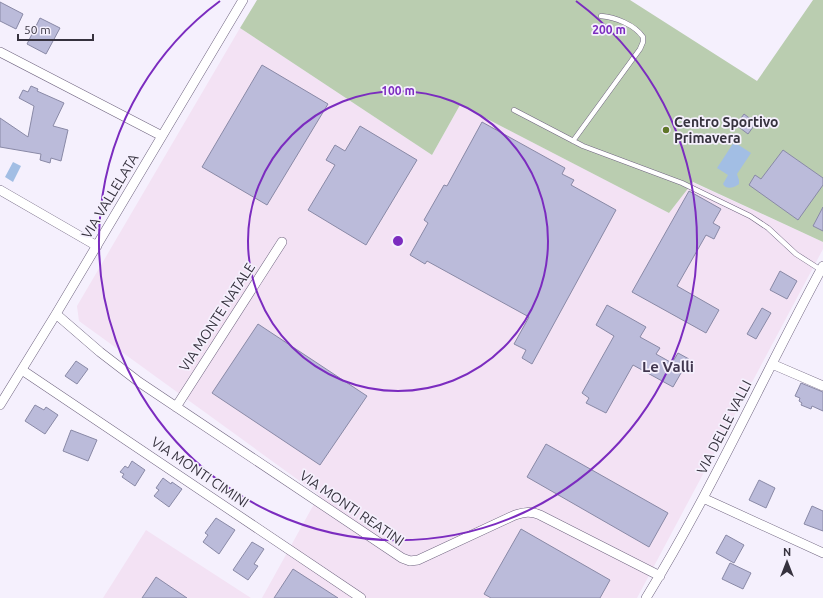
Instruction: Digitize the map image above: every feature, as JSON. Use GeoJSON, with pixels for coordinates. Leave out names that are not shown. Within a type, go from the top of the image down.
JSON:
{"type":"FeatureCollection","features":[{"type":"Feature","properties":{"kind":"street","name":"VIA VALLELATA"},"geometry":{"type":"LineString","coordinates":[[0,405],[97,246],[243,0]]}},
{"type":"Feature","properties":{"kind":"street"},"geometry":{"type":"LineString","coordinates":[[0,52],[162,136]]}},
{"type":"Feature","properties":{"kind":"street"},"geometry":{"type":"LineString","coordinates":[[0,190],[97,246]]}},
{"type":"Feature","properties":{"kind":"street","name":"VIA MONTE NATALE"},"geometry":{"type":"LineString","coordinates":[[176,407],[282,242]]}},
{"type":"Feature","properties":{"kind":"street","name":"VIA DELLE VALLI"},"geometry":{"type":"LineString","coordinates":[[646,598],[660,576],[703,498],[804,300],[822,268]]}},
{"type":"Feature","properties":{"kind":"street","name":"VIA MONTI REATINI"},"geometry":{"type":"LineString","coordinates":[[56,314],[125,372],[396,555],[406,560],[418,560],[515,515],[532,512],[660,576]]}},
{"type":"Feature","properties":{"kind":"street"},"geometry":{"type":"LineString","coordinates":[[772,364],[823,386]]}},
{"type":"Feature","properties":{"kind":"street","name":"VIA MONTI CIMINI"},"geometry":{"type":"LineString","coordinates":[[22,370],[361,598]]}},
{"type":"Feature","properties":{"kind":"street"},"geometry":{"type":"LineString","coordinates":[[703,498],[823,554]]}},
{"type":"Feature","properties":{"kind":"lane"},"geometry":{"type":"LineString","coordinates":[[573,142],[640,49],[643,42],[643,37],[638,32],[617,19],[601,16]]}},
{"type":"Feature","properties":{"kind":"lane"},"geometry":{"type":"LineString","coordinates":[[514,110],[573,142],[682,183],[750,216],[768,228],[796,254],[822,268]]}},
{"type":"Feature","properties":{"kind":"shaded area"},"geometry":{"type":"Polygon","coordinates":[[[240,28],[432,155],[460,105],[669,213],[692,182],[823,242],[823,249],[637,598],[262,598],[319,495],[79,321],[77,306],[240,28]]]}},
{"type":"Feature","properties":{"kind":"shaded area"},"geometry":{"type":"Polygon","coordinates":[[[146,530],[251,598],[103,598],[146,530]]]}},
{"type":"Feature","properties":{"kind":"green space","name":"Centro Sportivo Primavera"},"geometry":{"type":"Polygon","coordinates":[[[257,0],[630,0],[757,81],[813,0],[823,0],[823,242],[693,182],[669,213],[460,105],[432,155],[240,28],[257,0]]]}},
{"type":"Feature","properties":{"kind":"water"},"geometry":{"type":"Polygon","coordinates":[[[734,142],[751,153],[737,174],[739,184],[735,187],[728,188],[723,184],[728,175],[717,168],[734,142]]]}},
{"type":"Feature","properties":{"kind":"water"},"geometry":{"type":"Polygon","coordinates":[[[13,162],[21,166],[13,182],[5,177],[13,162]]]}},
{"type":"Feature","properties":{"kind":"building"},"geometry":{"type":"Polygon","coordinates":[[[0,2],[23,14],[16,29],[0,21],[0,2]]]}},
{"type":"Feature","properties":{"kind":"building"},"geometry":{"type":"Polygon","coordinates":[[[40,18],[60,28],[46,54],[27,44],[40,18]]]}},
{"type":"Feature","properties":{"kind":"building"},"geometry":{"type":"Polygon","coordinates":[[[262,65],[328,104],[267,205],[202,167],[262,65]]]}},
{"type":"Feature","properties":{"kind":"building"},"geometry":{"type":"Polygon","coordinates":[[[31,86],[38,89],[37,91],[64,103],[53,126],[68,130],[61,161],[51,158],[50,163],[40,160],[41,154],[0,147],[0,118],[28,137],[34,106],[19,98],[23,90],[28,92],[31,86]]]}},
{"type":"Feature","properties":{"kind":"building"},"geometry":{"type":"Polygon","coordinates":[[[744,114],[756,123],[748,134],[736,125],[744,114]]]}},
{"type":"Feature","properties":{"kind":"building"},"geometry":{"type":"Polygon","coordinates":[[[482,122],[565,168],[562,174],[574,180],[571,185],[616,210],[532,364],[522,358],[526,350],[514,344],[529,317],[427,261],[425,264],[410,255],[428,223],[424,220],[444,185],[447,186],[482,122]]]}},
{"type":"Feature","properties":{"kind":"building"},"geometry":{"type":"Polygon","coordinates":[[[360,126],[417,160],[366,245],[308,210],[335,165],[326,160],[335,145],[345,151],[360,126]]]}},
{"type":"Feature","properties":{"kind":"building"},"geometry":{"type":"Polygon","coordinates":[[[783,150],[823,178],[823,185],[798,220],[749,185],[755,175],[761,179],[783,150]]]}},
{"type":"Feature","properties":{"kind":"building"},"geometry":{"type":"Polygon","coordinates":[[[689,191],[721,209],[713,223],[720,227],[714,239],[706,235],[677,286],[719,310],[706,333],[632,292],[689,191]]]}},
{"type":"Feature","properties":{"kind":"building"},"geometry":{"type":"Polygon","coordinates":[[[823,207],[823,231],[813,226],[823,207]]]}},
{"type":"Feature","properties":{"kind":"building"},"geometry":{"type":"Polygon","coordinates":[[[780,271],[797,281],[787,299],[770,290],[780,271]]]}},
{"type":"Feature","properties":{"kind":"building"},"geometry":{"type":"Polygon","coordinates":[[[607,305],[646,327],[640,337],[660,348],[656,354],[672,363],[678,353],[689,359],[673,387],[633,365],[606,413],[586,403],[589,398],[582,393],[614,336],[596,325],[607,305]]]}},
{"type":"Feature","properties":{"kind":"building"},"geometry":{"type":"Polygon","coordinates":[[[762,308],[771,313],[756,339],[747,334],[762,308]]]}},
{"type":"Feature","properties":{"kind":"building"},"geometry":{"type":"Polygon","coordinates":[[[258,324],[367,396],[320,465],[212,393],[258,324]]]}},
{"type":"Feature","properties":{"kind":"building"},"geometry":{"type":"Polygon","coordinates":[[[76,361],[88,369],[77,384],[65,376],[76,361]]]}},
{"type":"Feature","properties":{"kind":"building"},"geometry":{"type":"Polygon","coordinates":[[[801,383],[823,392],[823,411],[812,406],[811,409],[801,405],[802,403],[799,401],[800,398],[795,396],[801,383]]]}},
{"type":"Feature","properties":{"kind":"building"},"geometry":{"type":"Polygon","coordinates":[[[35,405],[44,410],[46,407],[58,415],[45,434],[25,421],[35,405]]]}},
{"type":"Feature","properties":{"kind":"building"},"geometry":{"type":"Polygon","coordinates":[[[71,430],[97,440],[88,461],[63,451],[71,430]]]}},
{"type":"Feature","properties":{"kind":"building"},"geometry":{"type":"Polygon","coordinates":[[[546,444],[668,513],[649,547],[527,477],[546,444]]]}},
{"type":"Feature","properties":{"kind":"building"},"geometry":{"type":"Polygon","coordinates":[[[132,461],[145,470],[135,486],[122,477],[124,474],[120,472],[125,466],[128,468],[132,461]]]}},
{"type":"Feature","properties":{"kind":"building"},"geometry":{"type":"Polygon","coordinates":[[[163,478],[182,489],[169,507],[154,496],[159,490],[156,488],[163,478]]]}},
{"type":"Feature","properties":{"kind":"building"},"geometry":{"type":"Polygon","coordinates":[[[759,480],[775,488],[766,508],[749,500],[759,480]]]}},
{"type":"Feature","properties":{"kind":"building"},"geometry":{"type":"Polygon","coordinates":[[[812,506],[823,511],[823,531],[804,524],[812,506]]]}},
{"type":"Feature","properties":{"kind":"building"},"geometry":{"type":"Polygon","coordinates":[[[216,518],[235,530],[219,554],[203,542],[208,535],[205,533],[216,518]]]}},
{"type":"Feature","properties":{"kind":"building"},"geometry":{"type":"Polygon","coordinates":[[[521,529],[610,580],[600,598],[491,598],[484,594],[521,529]]]}},
{"type":"Feature","properties":{"kind":"building"},"geometry":{"type":"Polygon","coordinates":[[[726,535],[744,545],[734,563],[716,553],[726,535]]]}},
{"type":"Feature","properties":{"kind":"building"},"geometry":{"type":"Polygon","coordinates":[[[252,542],[264,549],[254,564],[258,566],[248,580],[233,570],[252,542]]]}},
{"type":"Feature","properties":{"kind":"building"},"geometry":{"type":"Polygon","coordinates":[[[730,563],[751,573],[743,589],[722,579],[730,563]]]}},
{"type":"Feature","properties":{"kind":"building"},"geometry":{"type":"Polygon","coordinates":[[[293,569],[338,598],[274,598],[293,569]]]}},
{"type":"Feature","properties":{"kind":"building"},"geometry":{"type":"Polygon","coordinates":[[[156,577],[187,598],[142,598],[156,577]]]}},
{"type":"Feature","properties":{"kind":"place","name":"Centro Sportivo Primavera"},"geometry":{"type":"Point","coordinates":[666,130]}},
{"type":"Feature","properties":{"kind":"district","name":"Le Valli"},"geometry":{"type":"Point","coordinates":[668,366]}}]}
